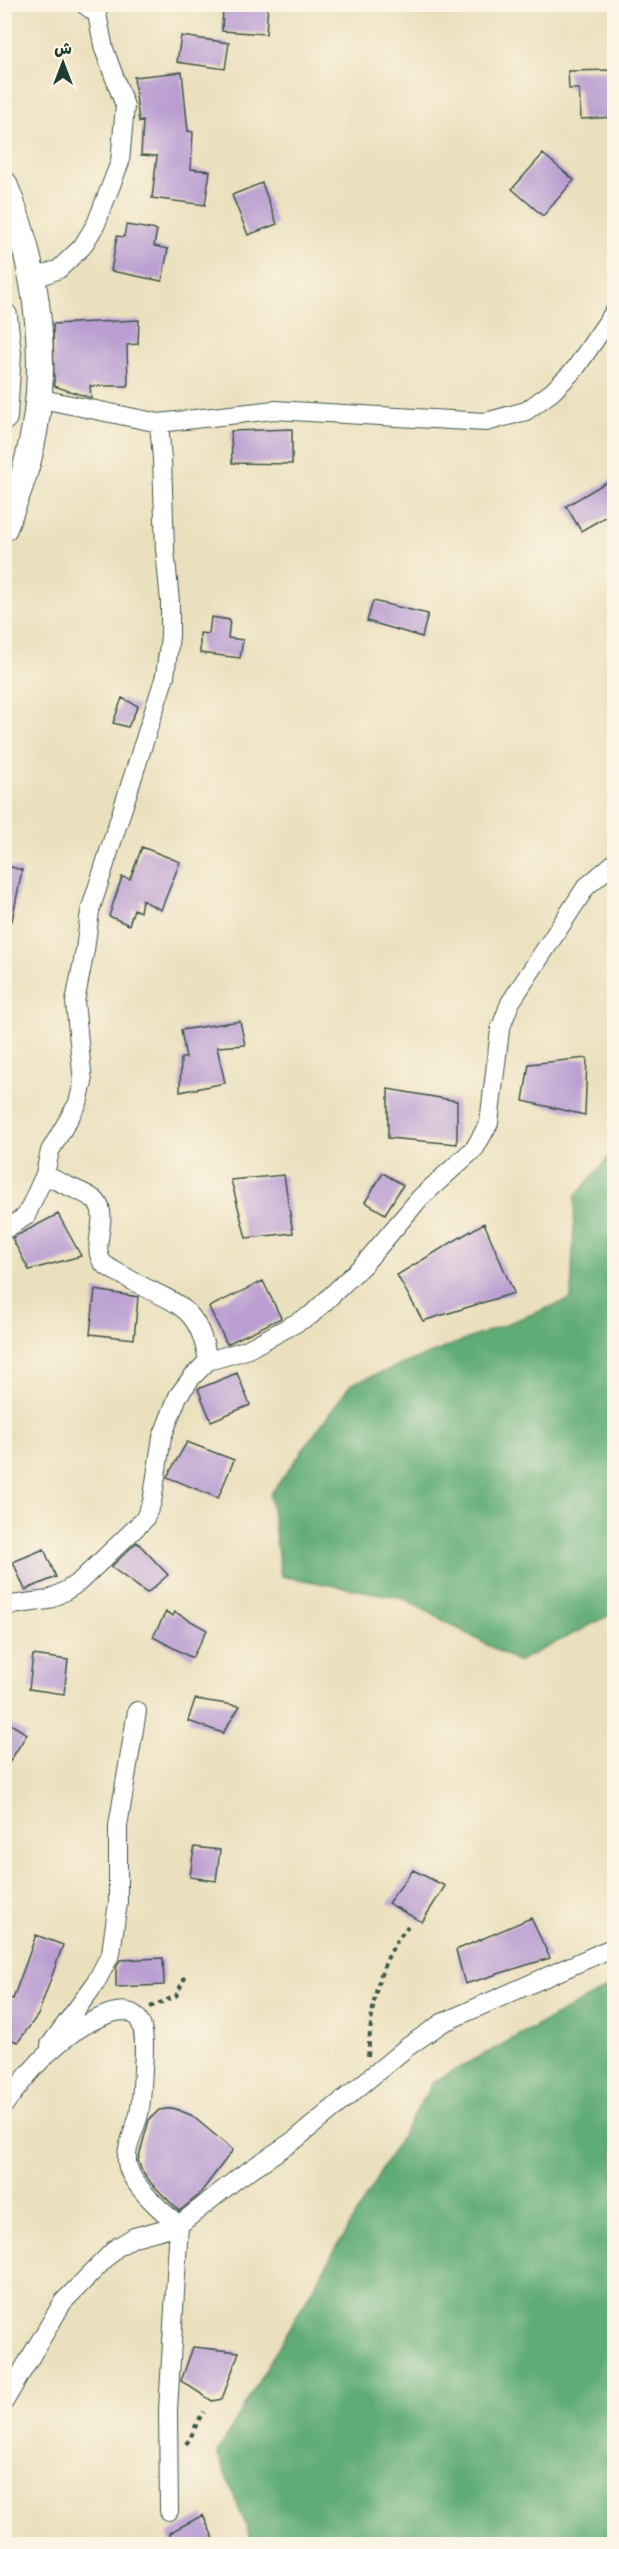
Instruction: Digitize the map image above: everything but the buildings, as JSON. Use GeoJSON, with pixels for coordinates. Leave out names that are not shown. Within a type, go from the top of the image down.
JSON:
{"type":"FeatureCollection","features":[{"type":"Feature","properties":{"kind":"main road"},"geometry":{"type":"LineString","coordinates":[[4,184],[26,244],[39,331],[37,398],[27,466],[10,498],[4,528]]}},
{"type":"Feature","properties":{"kind":"main road"},"geometry":{"type":"LineString","coordinates":[[4,316],[8,353],[4,417]]}},
{"type":"Feature","properties":{"kind":"street"},"geometry":{"type":"LineString","coordinates":[[33,279],[59,269],[82,247],[96,224],[120,162],[125,106],[104,49],[93,8]]}},
{"type":"Feature","properties":{"kind":"street"},"geometry":{"type":"LineString","coordinates":[[37,398],[159,423],[274,411],[486,422],[504,419],[526,411],[552,392],[575,369],[615,312]]}},
{"type":"Feature","properties":{"kind":"street"},"geometry":{"type":"LineString","coordinates":[[4,1230],[26,1216],[45,1174],[50,1151],[78,1103],[83,1082],[75,1002],[90,911],[165,676],[170,636],[170,602],[159,423]]}},
{"type":"Feature","properties":{"kind":"street"},"geometry":{"type":"LineString","coordinates":[[4,1606],[48,1600],[66,1590],[79,1582],[144,1520],[152,1502],[162,1437],[178,1396],[208,1361],[246,1350],[311,1315],[363,1264],[420,1198],[475,1148],[489,1123],[500,1030],[510,1003],[586,887],[615,863]]}},
{"type":"Feature","properties":{"kind":"street"},"geometry":{"type":"LineString","coordinates":[[45,1174],[55,1182],[95,1200],[101,1209],[99,1252],[104,1263],[144,1288],[181,1305],[189,1312],[201,1330],[208,1361]]}},
{"type":"Feature","properties":{"kind":"street"},"geometry":{"type":"LineString","coordinates":[[4,2105],[95,1984],[111,1953],[118,1902],[118,1826],[136,1711]]}},
{"type":"Feature","properties":{"kind":"street"},"geometry":{"type":"LineString","coordinates":[[4,2402],[63,2302],[116,2248],[134,2237],[179,2225],[238,2178],[296,2139],[406,2048],[442,2023],[615,1947]]}},
{"type":"Feature","properties":{"kind":"street"},"geometry":{"type":"LineString","coordinates":[[36,2063],[99,2018],[121,2012],[133,2014],[140,2020],[145,2034],[139,2114],[128,2150],[128,2168],[148,2197],[179,2225]]}},
{"type":"Feature","properties":{"kind":"street"},"geometry":{"type":"LineString","coordinates":[[169,2511],[168,2410],[179,2225]]}},
{"type":"Feature","properties":{"kind":"path"},"geometry":{"type":"LineString","coordinates":[[366,2081],[376,1989],[387,1956],[408,1926]]}},
{"type":"Feature","properties":{"kind":"path"},"geometry":{"type":"LineString","coordinates":[[133,2014],[176,1996],[186,1975]]}},
{"type":"Feature","properties":{"kind":"green space"},"geometry":{"type":"Polygon","coordinates":[[[614,1151],[614,1613],[518,1662],[403,1598],[281,1576],[270,1495],[351,1384],[571,1299],[575,1197],[614,1151]]]}},
{"type":"Feature","properties":{"kind":"green space"},"geometry":{"type":"Polygon","coordinates":[[[614,1984],[614,2544],[253,2544],[217,2453],[433,2082],[614,1984]]]}}]}
